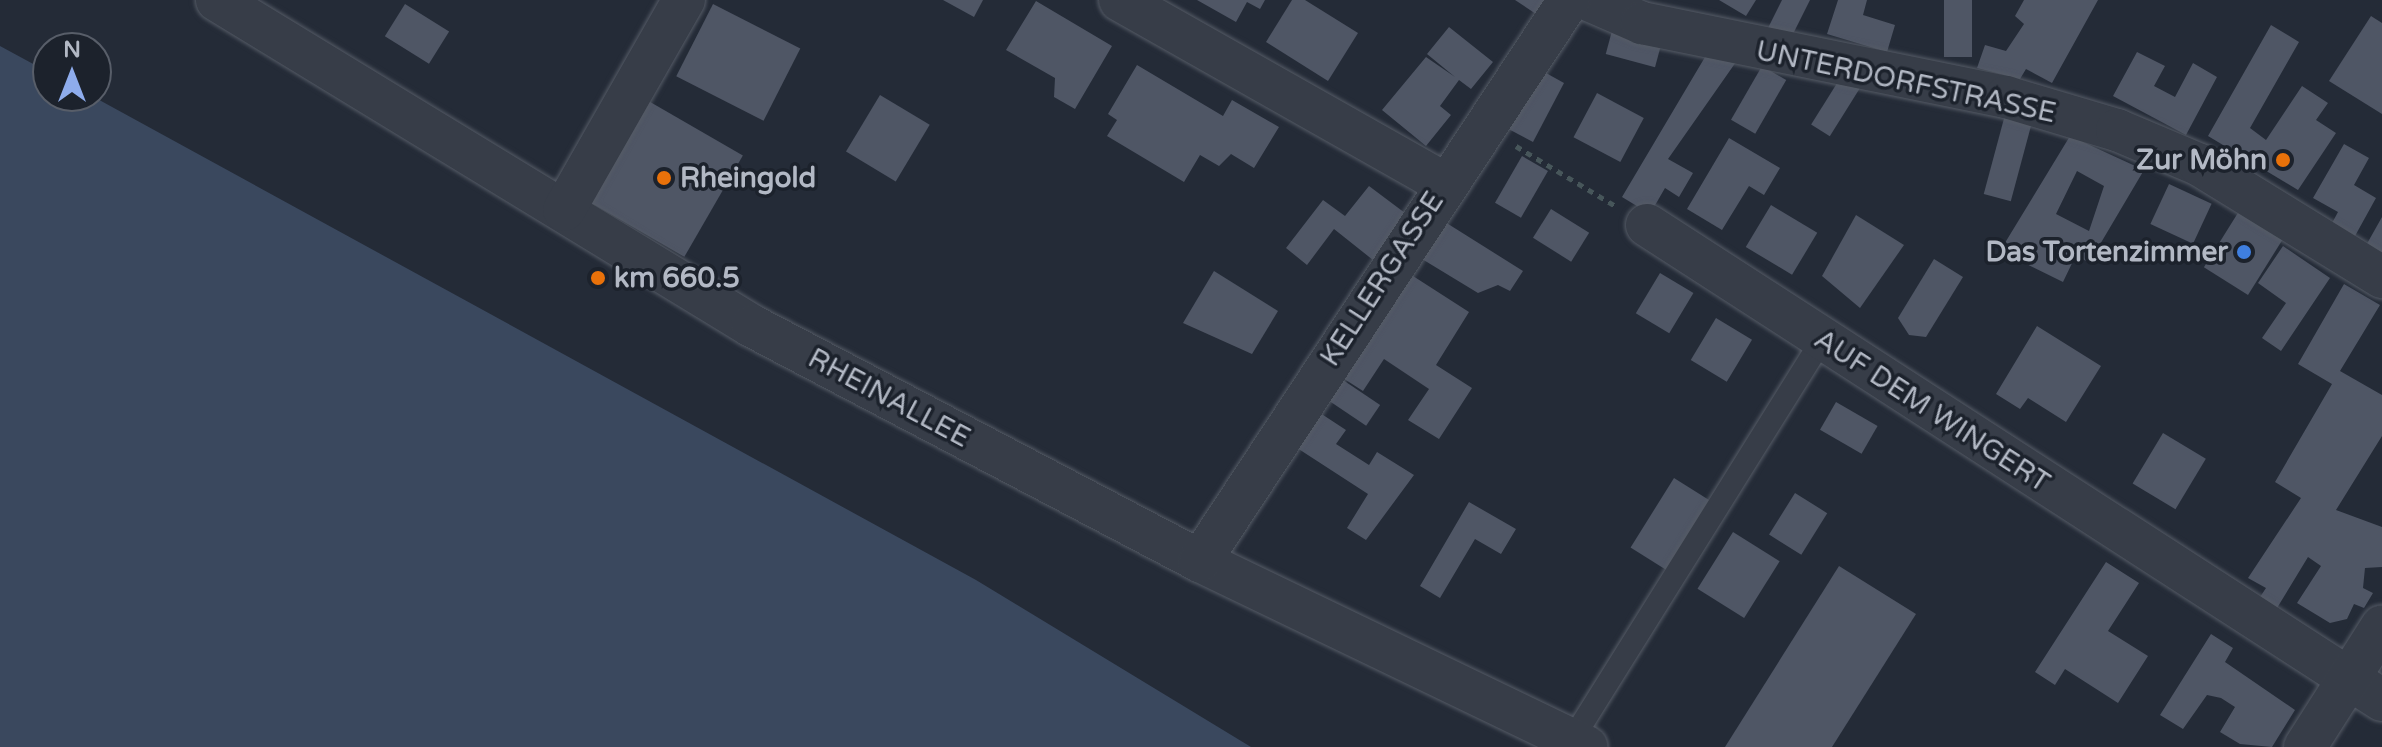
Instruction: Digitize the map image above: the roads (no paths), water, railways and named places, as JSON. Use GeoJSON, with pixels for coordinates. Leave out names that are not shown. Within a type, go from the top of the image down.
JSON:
{"type":"FeatureCollection","features":[{"type":"Feature","properties":{"kind":"street","name":"RHEINALLEE"},"geometry":{"type":"LineString","coordinates":[[217,0],[752,326],[1200,561],[1580,744]]}},
{"type":"Feature","properties":{"kind":"street"},"geometry":{"type":"LineString","coordinates":[[564,210],[684,0]]}},
{"type":"Feature","properties":{"kind":"street"},"geometry":{"type":"LineString","coordinates":[[1120,0],[1443,183]]}},
{"type":"Feature","properties":{"kind":"street","name":"KELLERGASSE"},"geometry":{"type":"LineString","coordinates":[[1200,561],[1481,124],[1569,0]]}},
{"type":"Feature","properties":{"kind":"street","name":"UNTERDORFSTRASSE"},"geometry":{"type":"LineString","coordinates":[[1589,0],[1642,23],[2006,97],[2117,130],[2200,165],[2382,277]]}},
{"type":"Feature","properties":{"kind":"street","name":"AUF DEM WINGERT"},"geometry":{"type":"LineString","coordinates":[[1647,225],[2364,691]]}},
{"type":"Feature","properties":{"kind":"street"},"geometry":{"type":"LineString","coordinates":[[2305,747],[2364,691],[2382,626]]}},
{"type":"Feature","properties":{"kind":"lane"},"geometry":{"type":"LineString","coordinates":[[1580,744],[1822,340]]}},
{"type":"Feature","properties":{"kind":"water"},"geometry":{"type":"Polygon","coordinates":[[[0,46],[32,63],[32,112],[112,112],[112,107],[976,580],[1251,747],[0,747],[0,46]]]}},
{"type":"Feature","properties":{"kind":"place","name":"Zur Möhn"},"geometry":{"type":"Point","coordinates":[2283,160]}},
{"type":"Feature","properties":{"kind":"place","name":"Rheingold"},"geometry":{"type":"Point","coordinates":[664,178]}},
{"type":"Feature","properties":{"kind":"place","name":"Das Tortenzimmer"},"geometry":{"type":"Point","coordinates":[2244,252]}},
{"type":"Feature","properties":{"kind":"place","name":"km 660.5"},"geometry":{"type":"Point","coordinates":[598,278]}}]}
